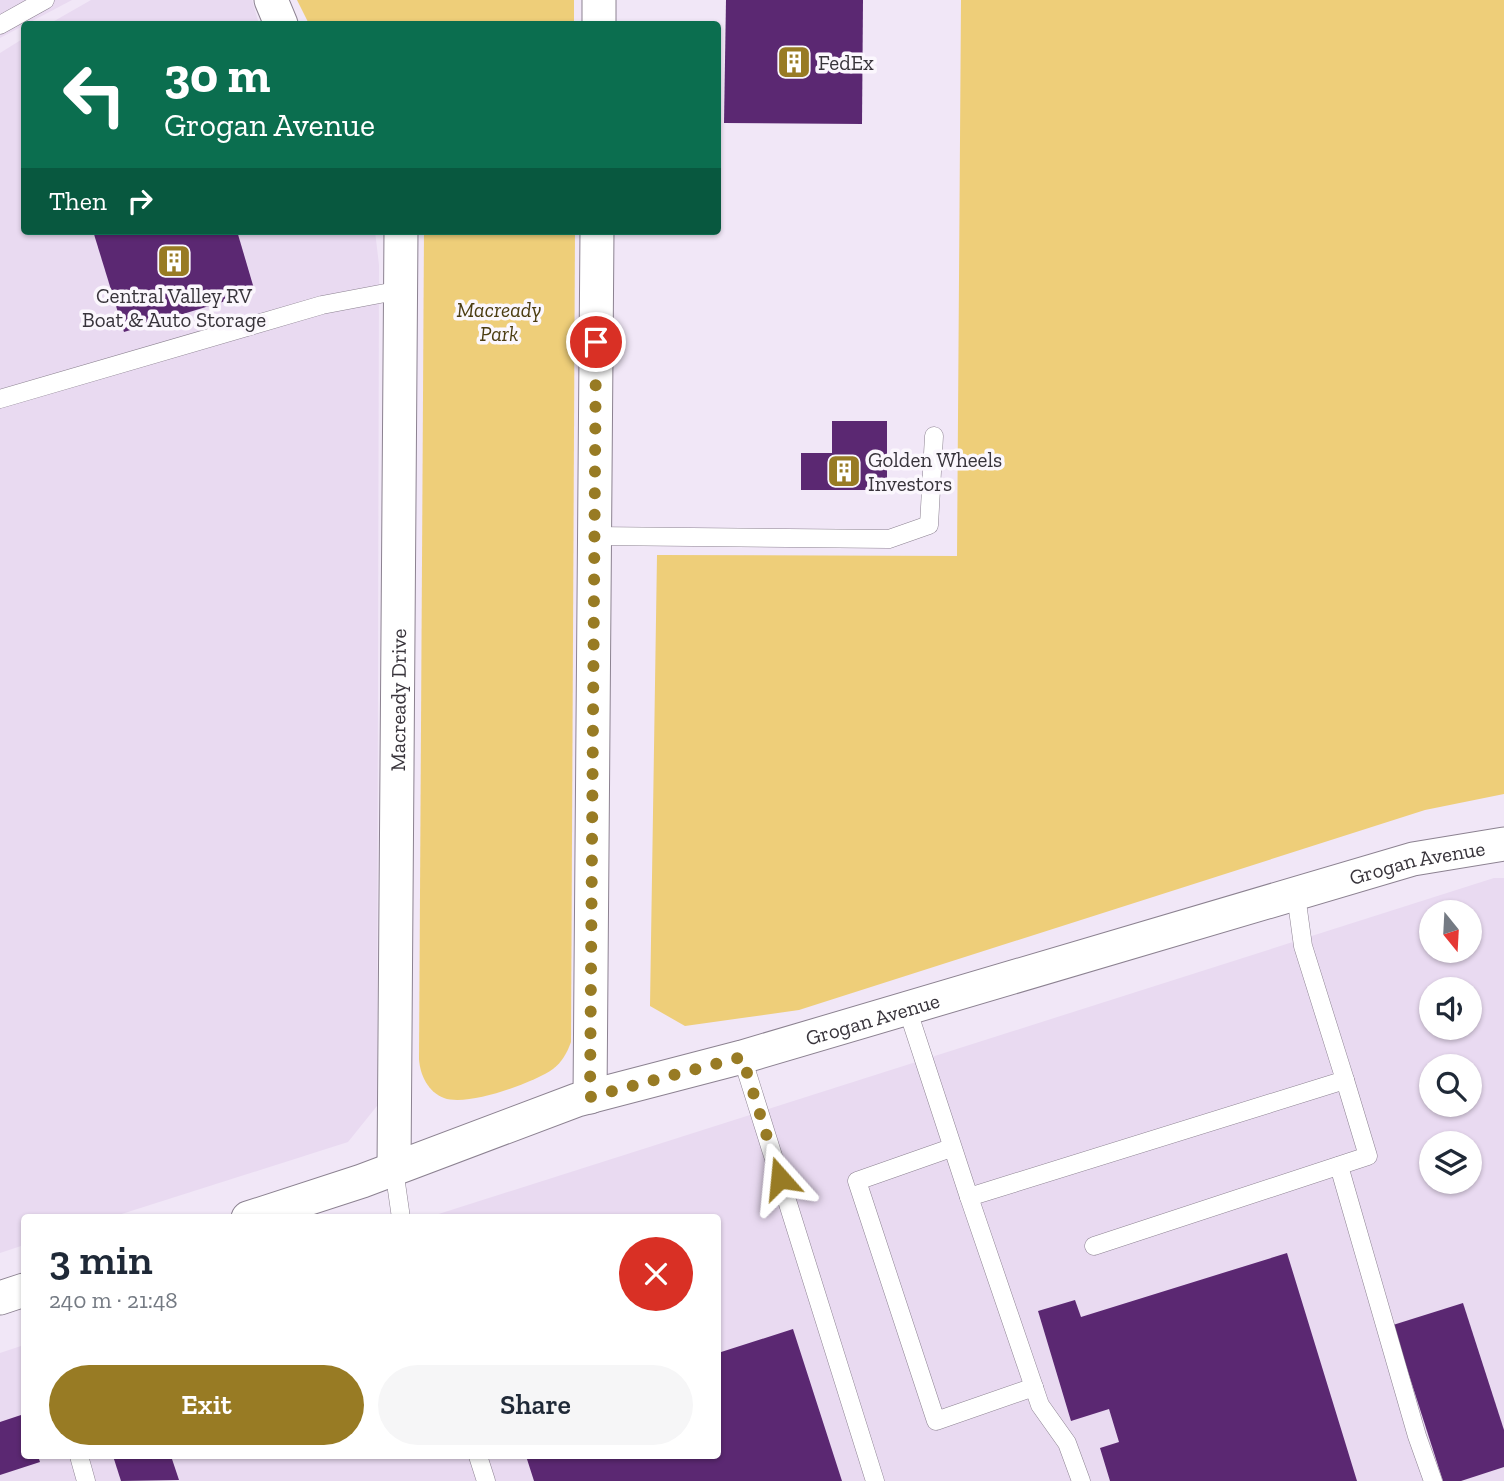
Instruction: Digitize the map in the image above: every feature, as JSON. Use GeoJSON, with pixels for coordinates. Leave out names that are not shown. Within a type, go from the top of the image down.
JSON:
{"type":"FeatureCollection","features":[{"type":"Feature","properties":{"kind":"street"},"geometry":{"type":"LineString","coordinates":[[271,0],[280,21]]}},
{"type":"Feature","properties":{"kind":"street"},"geometry":{"type":"LineString","coordinates":[[598,0],[599,21]]}},
{"type":"Feature","properties":{"kind":"street","name":"Macready Drive"},"geometry":{"type":"LineString","coordinates":[[394,1169],[401,235]]}},
{"type":"Feature","properties":{"kind":"street"},"geometry":{"type":"LineString","coordinates":[[590,1097],[597,235]]}},
{"type":"Feature","properties":{"kind":"street","name":"Grogan Avenue"},"geometry":{"type":"LineString","coordinates":[[260,1214],[394,1169],[590,1097],[742,1057],[1413,859],[1504,844]]}},
{"type":"Feature","properties":{"kind":"street"},"geometry":{"type":"LineString","coordinates":[[0,1298],[21,1291]]}},
{"type":"Feature","properties":{"kind":"lane"},"geometry":{"type":"LineString","coordinates":[[0,25],[45,0]]}},
{"type":"Feature","properties":{"kind":"lane"},"geometry":{"type":"LineString","coordinates":[[0,399],[322,305],[401,290]]}},
{"type":"Feature","properties":{"kind":"lane"},"geometry":{"type":"LineString","coordinates":[[595,536],[889,539],[929,525],[934,436]]}},
{"type":"Feature","properties":{"kind":"lane"},"geometry":{"type":"LineString","coordinates":[[1094,1246],[1368,1156],[1303,946],[1296,895]]}},
{"type":"Feature","properties":{"kind":"lane"},"geometry":{"type":"LineString","coordinates":[[907,1008],[951,1148],[1040,1405],[1067,1443],[1081,1481]]}},
{"type":"Feature","properties":{"kind":"lane"},"geometry":{"type":"LineString","coordinates":[[742,1057],[875,1481]]}},
{"type":"Feature","properties":{"kind":"lane"},"geometry":{"type":"LineString","coordinates":[[970,1198],[1345,1080]]}},
{"type":"Feature","properties":{"kind":"lane"},"geometry":{"type":"LineString","coordinates":[[951,1148],[857,1181],[936,1421],[1034,1387]]}},
{"type":"Feature","properties":{"kind":"lane"},"geometry":{"type":"LineString","coordinates":[[1339,1166],[1417,1436],[1433,1481]]}},
{"type":"Feature","properties":{"kind":"lane"},"geometry":{"type":"LineString","coordinates":[[394,1169],[400,1214]]}},
{"type":"Feature","properties":{"kind":"lane"},"geometry":{"type":"LineString","coordinates":[[80,1459],[86,1481]]}},
{"type":"Feature","properties":{"kind":"lane"},"geometry":{"type":"LineString","coordinates":[[479,1459],[486,1481]]}},
{"type":"Feature","properties":{"kind":"shaded area"},"geometry":{"type":"Polygon","coordinates":[[[0,0],[72,0],[32,21],[21,21],[21,27],[0,38],[0,0]]]}},
{"type":"Feature","properties":{"kind":"shaded area"},"geometry":{"type":"Polygon","coordinates":[[[91,0],[252,0],[258,21],[54,21],[91,0]]]}},
{"type":"Feature","properties":{"kind":"shaded area"},"geometry":{"type":"Polygon","coordinates":[[[21,40],[21,235],[375,235],[379,265],[377,1106],[348,1142],[122,1214],[21,1214],[21,1246],[0,1253],[0,53],[21,40]]]}},
{"type":"Feature","properties":{"kind":"shaded area"},"geometry":{"type":"Polygon","coordinates":[[[1494,878],[1504,878],[1504,1481],[0,1481],[0,1353],[21,1346],[21,1459],[721,1459],[721,1214],[439,1214],[1419,902],[1419,963],[1482,963],[1482,900],[1425,900],[1494,878]]]}},
{"type":"Feature","properties":{"kind":"green space"},"geometry":{"type":"Polygon","coordinates":[[[297,0],[574,0],[574,21],[308,21],[297,0]]]}},
{"type":"Feature","properties":{"kind":"green space"},"geometry":{"type":"Polygon","coordinates":[[[961,0],[1504,0],[1504,794],[1425,810],[799,1010],[685,1026],[650,1006],[657,555],[957,556],[961,0]]]}},
{"type":"Feature","properties":{"kind":"green space","name":"Macready Park"},"geometry":{"type":"Polygon","coordinates":[[[424,235],[575,235],[571,1042],[559,1063],[544,1075],[516,1087],[468,1099],[455,1100],[438,1095],[423,1077],[419,1059],[424,235]]]}},
{"type":"Feature","properties":{"kind":"building","name":"FedEx"},"geometry":{"type":"Polygon","coordinates":[[[726,0],[863,0],[862,124],[724,123],[726,0]]]}},
{"type":"Feature","properties":{"kind":"building","name":"Central Valley RV Boat & Auto Storage"},"geometry":{"type":"Polygon","coordinates":[[[94,235],[238,235],[255,292],[124,332],[94,235]]]}},
{"type":"Feature","properties":{"kind":"building","name":"Golden Wheels Investors"},"geometry":{"type":"Polygon","coordinates":[[[832,421],[887,421],[887,490],[801,490],[801,453],[832,453],[832,421]]]}},
{"type":"Feature","properties":{"kind":"building"},"geometry":{"type":"Polygon","coordinates":[[[1287,1253],[1357,1481],[1110,1481],[1100,1448],[1119,1442],[1109,1409],[1071,1421],[1038,1311],[1075,1300],[1081,1317],[1287,1253]]]}},
{"type":"Feature","properties":{"kind":"building"},"geometry":{"type":"Polygon","coordinates":[[[1463,1303],[1504,1430],[1504,1467],[1461,1481],[1443,1481],[1393,1325],[1463,1303]]]}},
{"type":"Feature","properties":{"kind":"building"},"geometry":{"type":"Polygon","coordinates":[[[793,1329],[842,1481],[534,1481],[527,1459],[721,1459],[721,1352],[793,1329]]]}},
{"type":"Feature","properties":{"kind":"building"},"geometry":{"type":"Polygon","coordinates":[[[21,1415],[21,1459],[39,1459],[40,1462],[0,1475],[0,1422],[21,1415]]]}},
{"type":"Feature","properties":{"kind":"building"},"geometry":{"type":"Polygon","coordinates":[[[114,1459],[172,1459],[179,1480],[121,1481],[114,1459]]]}},
{"type":"Feature","properties":{"kind":"place","name":"FedEx"},"geometry":{"type":"Point","coordinates":[794,62]}},
{"type":"Feature","properties":{"kind":"place","name":"Central Valley RV Boat & Auto Storage"},"geometry":{"type":"Point","coordinates":[174,261]}},
{"type":"Feature","properties":{"kind":"place","name":"Golden Wheels Investors"},"geometry":{"type":"Point","coordinates":[844,471]}},
{"type":"Feature","properties":{"kind":"route"},"geometry":{"type":"LineString","coordinates":[[596,342],[590,1097],[742,1057],[780,1178]]}}]}
